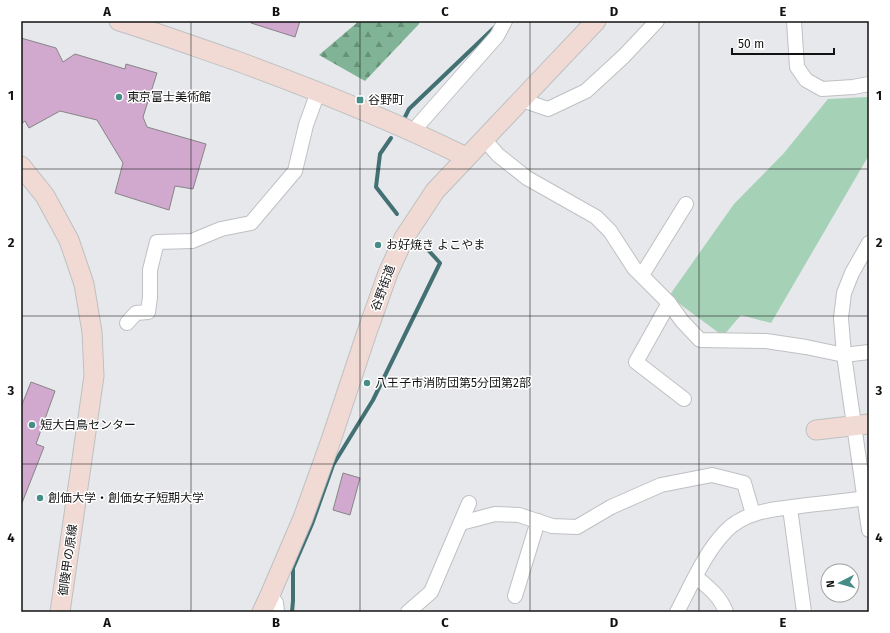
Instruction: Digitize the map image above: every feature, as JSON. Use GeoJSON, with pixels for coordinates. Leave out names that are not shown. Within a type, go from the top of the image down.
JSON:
{"type":"FeatureCollection","features":[{"type":"Feature","properties":{"kind":"street"},"geometry":{"type":"LineString","coordinates":[[119,21],[155,32],[318,92],[413,131],[466,158]]}},
{"type":"Feature","properties":{"kind":"street"},"geometry":{"type":"LineString","coordinates":[[413,131],[497,36],[505,21]]}},
{"type":"Feature","properties":{"kind":"street","name":"谷野街道"},"geometry":{"type":"LineString","coordinates":[[262,612],[274,604],[366,334],[396,254],[411,225],[435,191],[596,21]]}},
{"type":"Feature","properties":{"kind":"street"},"geometry":{"type":"LineString","coordinates":[[522,100],[548,109],[586,91],[624,56],[657,21]]}},
{"type":"Feature","properties":{"kind":"street"},"geometry":{"type":"LineString","coordinates":[[794,21],[797,67],[806,80],[822,89],[853,87],[869,84]]}},
{"type":"Feature","properties":{"kind":"street"},"geometry":{"type":"LineString","coordinates":[[127,323],[136,313],[148,312],[150,297],[150,270],[157,242],[192,241],[221,229],[251,223],[295,171],[306,125],[318,92]]}},
{"type":"Feature","properties":{"kind":"street"},"geometry":{"type":"LineString","coordinates":[[484,139],[498,155],[527,178],[596,217],[610,231],[634,268],[669,303],[682,321],[700,340],[766,341],[806,347],[844,356],[869,352]]}},
{"type":"Feature","properties":{"kind":"street","name":"御陵甲の原線"},"geometry":{"type":"LineString","coordinates":[[21,166],[45,196],[69,240],[84,284],[92,332],[94,376],[60,612]]}},
{"type":"Feature","properties":{"kind":"street"},"geometry":{"type":"LineString","coordinates":[[642,276],[686,204]]}},
{"type":"Feature","properties":{"kind":"street"},"geometry":{"type":"LineString","coordinates":[[869,243],[852,273],[844,293],[841,318],[844,356],[862,424],[869,530]]}},
{"type":"Feature","properties":{"kind":"street"},"geometry":{"type":"LineString","coordinates":[[669,303],[636,362],[684,399]]}},
{"type":"Feature","properties":{"kind":"street"},"geometry":{"type":"LineString","coordinates":[[816,430],[862,424]]}},
{"type":"Feature","properties":{"kind":"street"},"geometry":{"type":"LineString","coordinates":[[461,523],[495,514],[519,514],[552,526],[577,526],[611,507],[661,485],[712,475],[744,483],[753,514]]}},
{"type":"Feature","properties":{"kind":"street"},"geometry":{"type":"LineString","coordinates":[[677,612],[718,539],[734,523],[753,514],[867,498]]}},
{"type":"Feature","properties":{"kind":"street"},"geometry":{"type":"LineString","coordinates":[[408,612],[431,592],[469,504]]}},
{"type":"Feature","properties":{"kind":"street"},"geometry":{"type":"LineString","coordinates":[[790,508],[804,612]]}},
{"type":"Feature","properties":{"kind":"street"},"geometry":{"type":"LineString","coordinates":[[515,596],[538,521]]}},
{"type":"Feature","properties":{"kind":"street"},"geometry":{"type":"LineString","coordinates":[[696,578],[716,593],[726,612]]}},
{"type":"Feature","properties":{"kind":"green space"},"geometry":{"type":"Polygon","coordinates":[[[359,21],[420,21],[419,24],[365,81],[319,55],[359,21]]]}},
{"type":"Feature","properties":{"kind":"green space"},"geometry":{"type":"Polygon","coordinates":[[[869,97],[869,155],[771,323],[741,315],[723,336],[669,296],[734,204],[784,153],[828,99],[869,97]]]}},
{"type":"Feature","properties":{"kind":"building"},"geometry":{"type":"Polygon","coordinates":[[[252,21],[300,21],[295,37],[251,23],[252,21]]]}},
{"type":"Feature","properties":{"kind":"building"},"geometry":{"type":"Polygon","coordinates":[[[21,38],[56,48],[63,62],[75,54],[125,69],[126,64],[157,73],[143,117],[147,127],[206,144],[193,189],[175,186],[169,210],[115,193],[123,163],[97,120],[60,111],[29,128],[25,121],[21,124],[21,38]]]}},
{"type":"Feature","properties":{"kind":"building","name":"短大白鳥センター"},"geometry":{"type":"Polygon","coordinates":[[[31,382],[55,391],[36,444],[44,447],[22,503],[21,407],[31,382]]]}},
{"type":"Feature","properties":{"kind":"building"},"geometry":{"type":"Polygon","coordinates":[[[343,473],[360,478],[350,515],[333,510],[343,473]]]}},
{"type":"Feature","properties":{"kind":"waterway"},"geometry":{"type":"LineString","coordinates":[[405,117],[409,109],[496,26]]}},
{"type":"Feature","properties":{"kind":"waterway"},"geometry":{"type":"LineString","coordinates":[[391,138],[380,154],[376,187],[397,214]]}},
{"type":"Feature","properties":{"kind":"waterway"},"geometry":{"type":"LineString","coordinates":[[292,612],[293,568],[312,524],[333,465],[373,400],[440,263],[419,240]]}},
{"type":"Feature","properties":{"kind":"place","name":"東京富士美術館"},"geometry":{"type":"Point","coordinates":[119,97]}},
{"type":"Feature","properties":{"kind":"place","name":"谷野町"},"geometry":{"type":"Point","coordinates":[360,100]}},
{"type":"Feature","properties":{"kind":"place","name":"お好焼き よこやま"},"geometry":{"type":"Point","coordinates":[378,245]}},
{"type":"Feature","properties":{"kind":"place","name":"八王子市消防団第5分団第2部"},"geometry":{"type":"Point","coordinates":[367,383]}},
{"type":"Feature","properties":{"kind":"place","name":"短大白鳥センター"},"geometry":{"type":"Point","coordinates":[32,425]}},
{"type":"Feature","properties":{"kind":"place","name":"創価大学・創価女子短期大学"},"geometry":{"type":"Point","coordinates":[40,498]}}]}
